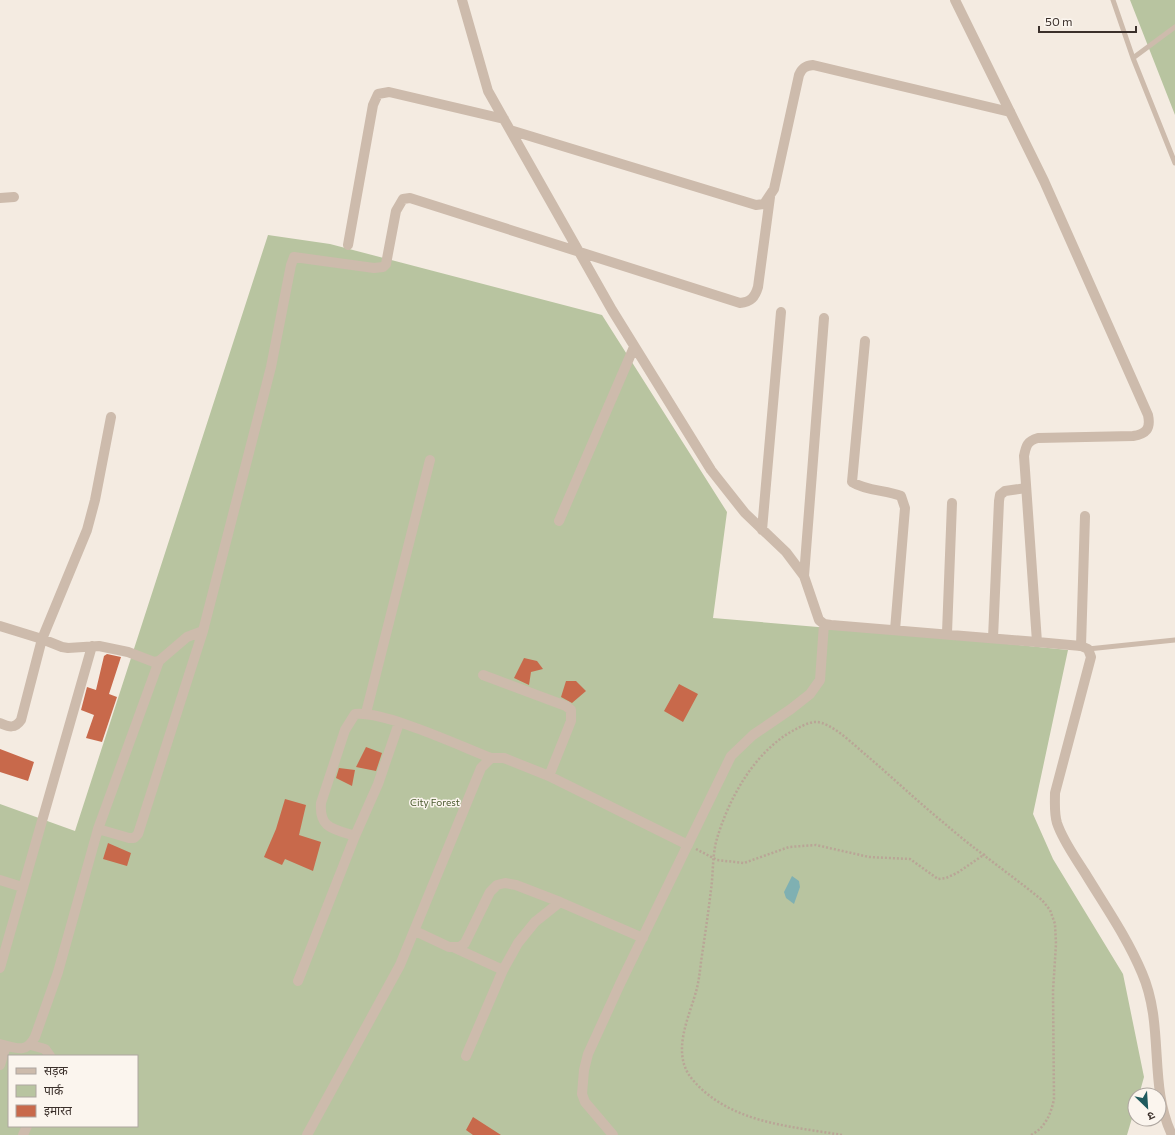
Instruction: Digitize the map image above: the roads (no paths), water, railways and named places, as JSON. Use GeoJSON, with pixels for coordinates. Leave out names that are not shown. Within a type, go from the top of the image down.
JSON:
{"type":"FeatureCollection","features":[{"type":"Feature","properties":{"kind":"street"},"geometry":{"type":"LineString","coordinates":[[462,0],[488,91],[578,250],[634,347],[711,470],[730,496],[762,530],[786,552],[804,576],[819,620],[824,624],[947,633],[1084,648]]}},
{"type":"Feature","properties":{"kind":"street"},"geometry":{"type":"LineString","coordinates":[[955,0],[1044,181],[1148,415],[1150,424],[1148,430],[1142,434],[1133,436],[1038,438],[1030,440],[1026,446],[1024,456],[1037,642]]}},
{"type":"Feature","properties":{"kind":"street"},"geometry":{"type":"LineString","coordinates":[[510,130],[756,205],[764,204],[774,189],[799,75],[802,69],[806,66],[813,65],[1010,112]]}},
{"type":"Feature","properties":{"kind":"street"},"geometry":{"type":"LineString","coordinates":[[348,245],[373,104],[378,94],[389,92],[504,119]]}},
{"type":"Feature","properties":{"kind":"street"},"geometry":{"type":"LineString","coordinates":[[0,198],[14,197]]}},
{"type":"Feature","properties":{"kind":"street"},"geometry":{"type":"LineString","coordinates":[[98,829],[129,838],[134,838],[138,834],[203,631],[272,367],[291,265],[294,257],[374,268],[383,267],[386,264],[396,211],[403,199],[410,198],[578,250],[732,302],[748,302],[755,296],[758,287],[770,197]]}},
{"type":"Feature","properties":{"kind":"street"},"geometry":{"type":"LineString","coordinates":[[762,530],[781,312]]}},
{"type":"Feature","properties":{"kind":"street"},"geometry":{"type":"LineString","coordinates":[[804,576],[824,318]]}},
{"type":"Feature","properties":{"kind":"street"},"geometry":{"type":"LineString","coordinates":[[865,342],[852,482],[858,486],[893,492],[902,496],[904,500],[905,508],[894,630]]}},
{"type":"Feature","properties":{"kind":"street"},"geometry":{"type":"LineString","coordinates":[[559,521],[634,347]]}},
{"type":"Feature","properties":{"kind":"street"},"geometry":{"type":"LineString","coordinates":[[0,723],[10,727],[15,726],[21,720],[42,638],[87,530],[95,500],[111,417]]}},
{"type":"Feature","properties":{"kind":"street"},"geometry":{"type":"LineString","coordinates":[[366,713],[430,460]]}},
{"type":"Feature","properties":{"kind":"street"},"geometry":{"type":"LineString","coordinates":[[993,638],[1000,495],[1004,491],[1026,488]]}},
{"type":"Feature","properties":{"kind":"street"},"geometry":{"type":"LineString","coordinates":[[947,633],[952,503]]}},
{"type":"Feature","properties":{"kind":"street"},"geometry":{"type":"LineString","coordinates":[[1085,516],[1084,648],[1091,657],[1055,793],[1054,806],[1057,822],[1067,845],[1128,942],[1148,986],[1155,1015],[1160,1093],[1172,1135]]}},
{"type":"Feature","properties":{"kind":"street"},"geometry":{"type":"LineString","coordinates":[[612,1135],[585,1102],[582,1094],[584,1070],[594,1040],[731,756],[753,735],[791,710],[810,694],[820,680],[824,624]]}},
{"type":"Feature","properties":{"kind":"street"},"geometry":{"type":"LineString","coordinates":[[0,626],[42,638],[68,648],[92,646],[128,652],[154,662],[159,661]]}},
{"type":"Feature","properties":{"kind":"street"},"geometry":{"type":"LineString","coordinates":[[31,1044],[58,972],[98,829],[159,661],[187,637],[203,631]]}},
{"type":"Feature","properties":{"kind":"street"},"geometry":{"type":"LineString","coordinates":[[0,968],[92,646]]}},
{"type":"Feature","properties":{"kind":"street"},"geometry":{"type":"LineString","coordinates":[[483,675],[566,706],[570,710],[571,721],[549,776]]}},
{"type":"Feature","properties":{"kind":"street"},"geometry":{"type":"LineString","coordinates":[[355,836],[331,828],[323,822],[320,815],[320,803],[345,730],[355,714],[366,713],[399,723],[490,758],[504,758],[549,776],[688,845]]}},
{"type":"Feature","properties":{"kind":"street"},"geometry":{"type":"LineString","coordinates":[[298,981],[355,836],[378,784],[399,723]]}},
{"type":"Feature","properties":{"kind":"street"},"geometry":{"type":"LineString","coordinates":[[307,1135],[384,996],[415,931],[482,768],[490,758]]}},
{"type":"Feature","properties":{"kind":"street"},"geometry":{"type":"LineString","coordinates":[[0,880],[22,887]]}},
{"type":"Feature","properties":{"kind":"street"},"geometry":{"type":"LineString","coordinates":[[455,948],[460,947],[465,943],[490,892],[497,885],[506,883],[516,885],[560,902],[643,938]]}},
{"type":"Feature","properties":{"kind":"street"},"geometry":{"type":"LineString","coordinates":[[466,1056],[503,970],[518,943],[535,922],[560,902]]}},
{"type":"Feature","properties":{"kind":"street"},"geometry":{"type":"LineString","coordinates":[[415,931],[503,970]]}},
{"type":"Feature","properties":{"kind":"street"},"geometry":{"type":"LineString","coordinates":[[0,1065],[3,1045],[18,1049],[31,1044],[45,1049],[49,1055]]}},
{"type":"Feature","properties":{"kind":"lane"},"geometry":{"type":"LineString","coordinates":[[1112,0],[1133,58],[1175,163]]}},
{"type":"Feature","properties":{"kind":"lane"},"geometry":{"type":"LineString","coordinates":[[1133,58],[1175,26]]}},
{"type":"Feature","properties":{"kind":"lane"},"geometry":{"type":"LineString","coordinates":[[1084,648],[1175,640]]}},
{"type":"Feature","properties":{"kind":"water"},"geometry":{"type":"Polygon","coordinates":[[[792,876],[799,881],[800,887],[794,904],[786,898],[784,892],[792,876]]]}},
{"type":"Feature","properties":{"kind":"park label","name":"City Forest"},"geometry":{"type":"Point","coordinates":[435,802]}}]}
